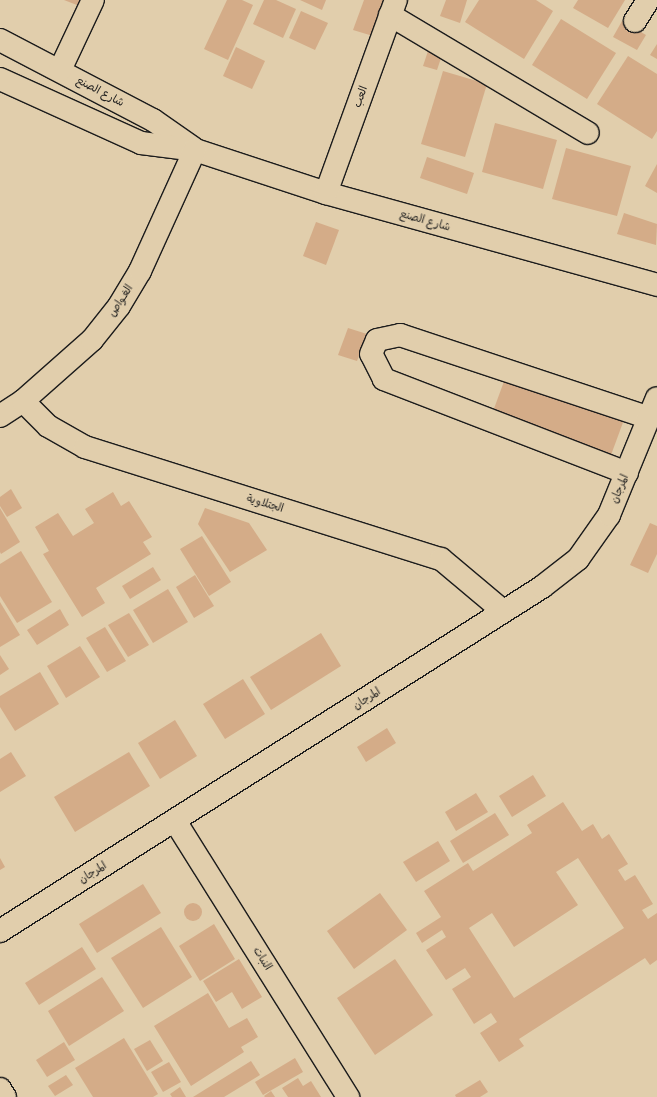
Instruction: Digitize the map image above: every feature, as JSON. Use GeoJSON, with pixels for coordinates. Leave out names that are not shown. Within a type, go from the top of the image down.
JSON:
{"type":"FeatureCollection","features":[{"type":"Feature","properties":{"kind":"street"},"geometry":{"type":"LineString","coordinates":[[60,70],[93,0]]}},
{"type":"Feature","properties":{"kind":"street"},"geometry":{"type":"LineString","coordinates":[[635,21],[648,0]]}},
{"type":"Feature","properties":{"kind":"street"},"geometry":{"type":"LineString","coordinates":[[393,8],[588,133]]}},
{"type":"Feature","properties":{"kind":"street","name":"العب"},"geometry":{"type":"LineString","coordinates":[[326,193],[393,8]]}},
{"type":"Feature","properties":{"kind":"street","name":"شارع الصنع"},"geometry":{"type":"LineString","coordinates":[[0,40],[60,70],[153,120],[195,150]]}},
{"type":"Feature","properties":{"kind":"street","name":"شارع الصنع"},"geometry":{"type":"LineString","coordinates":[[0,79],[141,143],[195,150],[326,193],[657,285]]}},
{"type":"Feature","properties":{"kind":"street","name":"الغـواص"},"geometry":{"type":"LineString","coordinates":[[0,416],[23,401],[92,340],[119,306],[147,256],[195,150]]}},
{"type":"Feature","properties":{"kind":"street"},"geometry":{"type":"LineString","coordinates":[[627,473],[384,379],[371,354],[377,340],[400,335],[654,408]]}},
{"type":"Feature","properties":{"kind":"street","name":"الجتلاوية"},"geometry":{"type":"LineString","coordinates":[[23,401],[48,426],[85,447],[441,559],[503,612]]}},
{"type":"Feature","properties":{"kind":"street","name":"المرجان"},"geometry":{"type":"LineString","coordinates":[[0,931],[542,587],[578,559],[609,515],[654,408]]}},
{"type":"Feature","properties":{"kind":"street","name":"النبات"},"geometry":{"type":"LineString","coordinates":[[175,821],[348,1097]]}},
{"type":"Feature","properties":{"kind":"street"},"geometry":{"type":"LineString","coordinates":[[0,1089],[5,1097]]}},
{"type":"Feature","properties":{"kind":"building"},"geometry":{"type":"Polygon","coordinates":[[[64,0],[84,0],[82,7],[64,0]]]}},
{"type":"Feature","properties":{"kind":"building"},"geometry":{"type":"Polygon","coordinates":[[[227,0],[242,0],[253,5],[228,60],[204,49],[227,0]]]}},
{"type":"Feature","properties":{"kind":"building"},"geometry":{"type":"Polygon","coordinates":[[[264,0],[276,0],[296,9],[283,38],[253,24],[264,0]]]}},
{"type":"Feature","properties":{"kind":"building"},"geometry":{"type":"Polygon","coordinates":[[[300,0],[326,0],[322,10],[300,0]]]}},
{"type":"Feature","properties":{"kind":"building"},"geometry":{"type":"Polygon","coordinates":[[[364,0],[386,0],[373,36],[353,30],[364,0]]]}},
{"type":"Feature","properties":{"kind":"building"},"geometry":{"type":"Polygon","coordinates":[[[446,0],[467,0],[460,23],[440,16],[446,0]]]}},
{"type":"Feature","properties":{"kind":"building"},"geometry":{"type":"Polygon","coordinates":[[[479,0],[536,0],[553,11],[524,59],[465,22],[479,0]]]}},
{"type":"Feature","properties":{"kind":"building"},"geometry":{"type":"Polygon","coordinates":[[[578,0],[625,0],[608,28],[573,8],[578,0]]]}},
{"type":"Feature","properties":{"kind":"building"},"geometry":{"type":"Polygon","coordinates":[[[301,11],[328,23],[315,50],[289,38],[301,11]]]}},
{"type":"Feature","properties":{"kind":"building"},"geometry":{"type":"Polygon","coordinates":[[[561,19],[616,53],[587,99],[532,65],[561,19]]]}},
{"type":"Feature","properties":{"kind":"building"},"geometry":{"type":"Polygon","coordinates":[[[622,21],[646,35],[637,50],[613,37],[622,21]]]}},
{"type":"Feature","properties":{"kind":"building"},"geometry":{"type":"Polygon","coordinates":[[[657,44],[657,59],[650,55],[657,44]]]}},
{"type":"Feature","properties":{"kind":"building"},"geometry":{"type":"Polygon","coordinates":[[[236,47],[265,61],[252,89],[223,76],[236,47]]]}},
{"type":"Feature","properties":{"kind":"building"},"geometry":{"type":"Polygon","coordinates":[[[428,51],[442,55],[437,70],[423,66],[428,51]]]}},
{"type":"Feature","properties":{"kind":"building"},"geometry":{"type":"Polygon","coordinates":[[[628,56],[657,74],[657,131],[652,139],[597,104],[628,56]]]}},
{"type":"Feature","properties":{"kind":"building"},"geometry":{"type":"Polygon","coordinates":[[[443,71],[487,84],[465,157],[421,144],[443,71]]]}},
{"type":"Feature","properties":{"kind":"building"},"geometry":{"type":"Polygon","coordinates":[[[495,123],[557,140],[543,189],[482,172],[495,123]]]}},
{"type":"Feature","properties":{"kind":"building"},"geometry":{"type":"Polygon","coordinates":[[[566,148],[631,166],[617,216],[552,199],[566,148]]]}},
{"type":"Feature","properties":{"kind":"building"},"geometry":{"type":"Polygon","coordinates":[[[427,157],[474,173],[467,194],[420,178],[427,157]]]}},
{"type":"Feature","properties":{"kind":"building"},"geometry":{"type":"Polygon","coordinates":[[[657,164],[657,193],[645,186],[657,164]]]}},
{"type":"Feature","properties":{"kind":"building"},"geometry":{"type":"Polygon","coordinates":[[[624,213],[657,224],[656,245],[617,234],[624,213]]]}},
{"type":"Feature","properties":{"kind":"building"},"geometry":{"type":"Polygon","coordinates":[[[316,222],[339,230],[326,265],[303,256],[316,222]]]}},
{"type":"Feature","properties":{"kind":"building"},"geometry":{"type":"Polygon","coordinates":[[[348,328],[367,334],[357,361],[338,355],[348,328]]]}},
{"type":"Feature","properties":{"kind":"building"},"geometry":{"type":"Polygon","coordinates":[[[506,376],[625,417],[611,455],[492,414],[506,376]]]}},
{"type":"Feature","properties":{"kind":"building"},"geometry":{"type":"Polygon","coordinates":[[[11,489],[22,508],[7,517],[0,506],[0,497],[11,489]]]}},
{"type":"Feature","properties":{"kind":"building"},"geometry":{"type":"Polygon","coordinates":[[[113,492],[121,506],[129,501],[152,537],[143,542],[151,554],[96,588],[105,603],[82,617],[43,554],[49,551],[35,527],[58,513],[73,536],[94,523],[85,509],[113,492]]]}},
{"type":"Feature","properties":{"kind":"building"},"geometry":{"type":"Polygon","coordinates":[[[0,508],[20,542],[1,554],[0,552],[0,508]]]}},
{"type":"Feature","properties":{"kind":"building"},"geometry":{"type":"Polygon","coordinates":[[[205,508],[249,523],[267,550],[230,572],[198,524],[205,508]]]}},
{"type":"Feature","properties":{"kind":"building"},"geometry":{"type":"Polygon","coordinates":[[[650,523],[657,526],[657,554],[648,573],[630,565],[650,523]]]}},
{"type":"Feature","properties":{"kind":"building"},"geometry":{"type":"Polygon","coordinates":[[[202,536],[231,582],[209,596],[180,549],[202,536]]]}},
{"type":"Feature","properties":{"kind":"building"},"geometry":{"type":"Polygon","coordinates":[[[21,551],[52,602],[17,623],[0,596],[0,564],[21,551]]]}},
{"type":"Feature","properties":{"kind":"building"},"geometry":{"type":"Polygon","coordinates":[[[153,567],[161,580],[130,599],[122,586],[153,567]]]}},
{"type":"Feature","properties":{"kind":"building"},"geometry":{"type":"Polygon","coordinates":[[[195,575],[214,606],[194,618],[176,587],[195,575]]]}},
{"type":"Feature","properties":{"kind":"building"},"geometry":{"type":"Polygon","coordinates":[[[168,589],[188,622],[153,643],[133,610],[168,589]]]}},
{"type":"Feature","properties":{"kind":"building"},"geometry":{"type":"Polygon","coordinates":[[[0,602],[20,635],[0,647],[0,602]]]}},
{"type":"Feature","properties":{"kind":"building"},"geometry":{"type":"Polygon","coordinates":[[[60,609],[69,625],[37,645],[27,630],[60,609]]]}},
{"type":"Feature","properties":{"kind":"building"},"geometry":{"type":"Polygon","coordinates":[[[129,613],[149,645],[128,657],[108,625],[129,613]]]}},
{"type":"Feature","properties":{"kind":"building"},"geometry":{"type":"Polygon","coordinates":[[[105,627],[126,661],[107,672],[86,638],[105,627]]]}},
{"type":"Feature","properties":{"kind":"building"},"geometry":{"type":"Polygon","coordinates":[[[321,633],[341,666],[271,710],[250,677],[321,633]]]}},
{"type":"Feature","properties":{"kind":"building"},"geometry":{"type":"Polygon","coordinates":[[[80,646],[100,677],[66,698],[47,666],[80,646]]]}},
{"type":"Feature","properties":{"kind":"building"},"geometry":{"type":"Polygon","coordinates":[[[0,655],[9,669],[0,675],[0,655]]]}},
{"type":"Feature","properties":{"kind":"building"},"geometry":{"type":"Polygon","coordinates":[[[40,672],[59,704],[15,731],[0,707],[0,696],[40,672]]]}},
{"type":"Feature","properties":{"kind":"building"},"geometry":{"type":"Polygon","coordinates":[[[243,679],[265,714],[225,739],[203,704],[243,679]]]}},
{"type":"Feature","properties":{"kind":"building"},"geometry":{"type":"Polygon","coordinates":[[[175,720],[197,756],[160,779],[138,743],[175,720]]]}},
{"type":"Feature","properties":{"kind":"building"},"geometry":{"type":"Polygon","coordinates":[[[387,728],[396,743],[366,762],[357,747],[387,728]]]}},
{"type":"Feature","properties":{"kind":"building"},"geometry":{"type":"Polygon","coordinates":[[[11,752],[26,776],[0,792],[0,759],[11,752]]]}},
{"type":"Feature","properties":{"kind":"building"},"geometry":{"type":"Polygon","coordinates":[[[129,752],[150,786],[75,832],[54,797],[129,752]]]}},
{"type":"Feature","properties":{"kind":"building"},"geometry":{"type":"Polygon","coordinates":[[[533,775],[546,796],[512,817],[499,796],[533,775]]]}},
{"type":"Feature","properties":{"kind":"building"},"geometry":{"type":"Polygon","coordinates":[[[476,793],[488,812],[456,831],[445,812],[476,793]]]}},
{"type":"Feature","properties":{"kind":"building"},"geometry":{"type":"Polygon","coordinates":[[[563,802],[582,831],[593,824],[602,839],[609,834],[628,864],[618,870],[625,881],[635,875],[653,904],[642,910],[648,919],[657,913],[657,960],[650,965],[645,958],[519,1039],[524,1046],[499,1062],[480,1033],[497,1022],[491,1013],[474,1024],[452,989],[471,977],[465,968],[446,980],[426,950],[446,937],[442,930],[422,943],[416,933],[441,917],[424,891],[468,863],[473,871],[532,833],[527,825],[563,802]],[[578,858],[556,872],[578,905],[514,947],[492,913],[469,928],[514,998],[624,928],[578,858]]]}},
{"type":"Feature","properties":{"kind":"building"},"geometry":{"type":"Polygon","coordinates":[[[495,813],[509,835],[463,863],[450,841],[495,813]]]}},
{"type":"Feature","properties":{"kind":"building"},"geometry":{"type":"Polygon","coordinates":[[[438,841],[450,861],[416,882],[403,862],[438,841]]]}},
{"type":"Feature","properties":{"kind":"building"},"geometry":{"type":"Polygon","coordinates":[[[0,858],[5,867],[0,870],[0,858]]]}},
{"type":"Feature","properties":{"kind":"building"},"geometry":{"type":"Polygon","coordinates":[[[143,884],[161,913],[97,953],[79,924],[143,884]]]}},
{"type":"Feature","properties":{"kind":"building"},"geometry":{"type":"Polygon","coordinates":[[[380,893],[407,930],[354,969],[327,931],[380,893]]]}},
{"type":"Feature","properties":{"kind":"building"},"geometry":{"type":"Polygon","coordinates":[[[189,903],[197,903],[202,908],[200,919],[197,921],[189,921],[184,916],[184,908],[189,903]]]}},
{"type":"Feature","properties":{"kind":"building"},"geometry":{"type":"Polygon","coordinates":[[[214,924],[235,959],[200,981],[179,946],[214,924]]]}},
{"type":"Feature","properties":{"kind":"building"},"geometry":{"type":"Polygon","coordinates":[[[161,927],[192,977],[143,1008],[111,958],[161,927]]]}},
{"type":"Feature","properties":{"kind":"building"},"geometry":{"type":"Polygon","coordinates":[[[82,947],[96,969],[39,1005],[25,983],[82,947]]]}},
{"type":"Feature","properties":{"kind":"building"},"geometry":{"type":"Polygon","coordinates":[[[239,959],[262,997],[242,1009],[232,992],[216,1002],[203,981],[239,959]]]}},
{"type":"Feature","properties":{"kind":"building"},"geometry":{"type":"Polygon","coordinates":[[[395,959],[433,1015],[375,1055],[337,998],[395,959]]]}},
{"type":"Feature","properties":{"kind":"building"},"geometry":{"type":"Polygon","coordinates":[[[102,977],[124,1011],[69,1046],[48,1011],[102,977]]]}},
{"type":"Feature","properties":{"kind":"building"},"geometry":{"type":"Polygon","coordinates":[[[208,993],[229,1028],[247,1018],[258,1037],[241,1047],[244,1052],[191,1086],[154,1026],[208,993]]]}},
{"type":"Feature","properties":{"kind":"building"},"geometry":{"type":"Polygon","coordinates":[[[124,1038],[158,1094],[153,1097],[93,1097],[75,1068],[124,1038]]]}},
{"type":"Feature","properties":{"kind":"building"},"geometry":{"type":"Polygon","coordinates":[[[150,1040],[163,1061],[147,1071],[134,1049],[150,1040]]]}},
{"type":"Feature","properties":{"kind":"building"},"geometry":{"type":"Polygon","coordinates":[[[64,1042],[75,1060],[47,1077],[36,1060],[64,1042]]]}},
{"type":"Feature","properties":{"kind":"building"},"geometry":{"type":"Polygon","coordinates":[[[295,1058],[303,1072],[263,1095],[255,1082],[295,1058]]]}},
{"type":"Feature","properties":{"kind":"building"},"geometry":{"type":"Polygon","coordinates":[[[251,1061],[260,1075],[224,1097],[193,1097],[251,1061]]]}},
{"type":"Feature","properties":{"kind":"building"},"geometry":{"type":"Polygon","coordinates":[[[169,1062],[181,1082],[163,1092],[151,1072],[169,1062]]]}},
{"type":"Feature","properties":{"kind":"building"},"geometry":{"type":"Polygon","coordinates":[[[66,1075],[73,1085],[55,1096],[48,1086],[66,1075]]]}},
{"type":"Feature","properties":{"kind":"building"},"geometry":{"type":"Polygon","coordinates":[[[298,1078],[303,1086],[311,1081],[321,1097],[288,1097],[282,1088],[298,1078]]]}},
{"type":"Feature","properties":{"kind":"building"},"geometry":{"type":"Polygon","coordinates":[[[480,1080],[488,1092],[480,1097],[456,1097],[455,1095],[480,1080]]]}},
{"type":"Feature","properties":{"kind":"building"},"geometry":{"type":"Polygon","coordinates":[[[180,1087],[186,1097],[172,1097],[170,1094],[180,1087]]]}},
{"type":"Feature","properties":{"kind":"building"},"geometry":{"type":"Polygon","coordinates":[[[271,1091],[275,1097],[264,1096],[271,1091]]]}}]}
